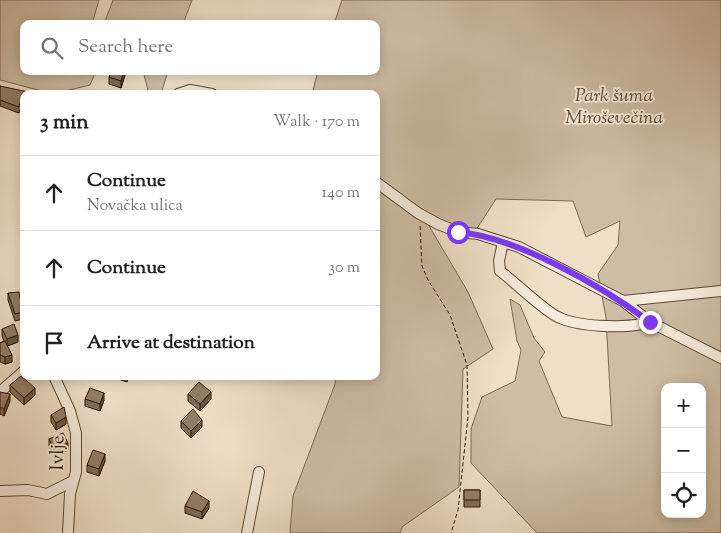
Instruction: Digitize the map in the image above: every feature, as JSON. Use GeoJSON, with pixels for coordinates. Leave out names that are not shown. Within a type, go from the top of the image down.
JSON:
{"type":"FeatureCollection","features":[{"type":"Feature","properties":{"kind":"street"},"geometry":{"type":"LineString","coordinates":[[380,185],[418,213],[438,224],[458,232],[478,234],[527,251],[623,301],[645,318],[721,358]]}},
{"type":"Feature","properties":{"kind":"street"},"geometry":{"type":"LineString","coordinates":[[503,242],[499,261],[500,271],[558,317],[587,324],[634,326],[642,324],[645,318]]}},
{"type":"Feature","properties":{"kind":"street"},"geometry":{"type":"LineString","coordinates":[[623,301],[721,291]]}},
{"type":"Feature","properties":{"kind":"street"},"geometry":{"type":"LineString","coordinates":[[0,392],[20,373]]}},
{"type":"Feature","properties":{"kind":"street","name":"Ivlje"},"geometry":{"type":"LineString","coordinates":[[56,380],[70,411],[76,432],[76,472],[70,494],[68,533]]}},
{"type":"Feature","properties":{"kind":"street"},"geometry":{"type":"LineString","coordinates":[[247,533],[259,472]]}},
{"type":"Feature","properties":{"kind":"street"},"geometry":{"type":"LineString","coordinates":[[0,490],[28,490],[47,494],[73,481]]}},
{"type":"Feature","properties":{"kind":"path"},"geometry":{"type":"LineString","coordinates":[[418,213],[422,266],[428,280],[450,315],[467,365],[468,417],[458,510],[451,533]]}},
{"type":"Feature","properties":{"kind":"green space"},"geometry":{"type":"Polygon","coordinates":[[[0,0],[99,0],[93,20],[20,20],[20,75],[94,75],[90,85],[69,90],[38,90],[0,80],[0,0]]]}},
{"type":"Feature","properties":{"kind":"green space"},"geometry":{"type":"Polygon","coordinates":[[[113,0],[192,0],[184,20],[106,20],[113,0]]]}},
{"type":"Feature","properties":{"kind":"green space","name":"Park šuma Miroševečina"},"geometry":{"type":"Polygon","coordinates":[[[342,0],[721,0],[721,533],[537,533],[471,463],[471,429],[482,397],[515,381],[521,350],[517,341],[510,299],[520,305],[534,338],[545,352],[539,361],[562,417],[612,426],[606,318],[598,274],[618,245],[620,221],[586,237],[573,201],[496,199],[476,230],[425,219],[468,292],[493,349],[463,369],[459,487],[402,527],[400,533],[290,533],[293,496],[336,380],[380,380],[380,90],[313,90],[317,75],[380,75],[380,20],[335,20],[342,0]]]}},
{"type":"Feature","properties":{"kind":"green space"},"geometry":{"type":"Polygon","coordinates":[[[144,75],[167,75],[162,90],[148,90],[144,75]]]}},
{"type":"Feature","properties":{"kind":"building"},"geometry":{"type":"Polygon","coordinates":[[[110,75],[123,75],[121,81],[109,77],[110,75]]]}},
{"type":"Feature","properties":{"kind":"building"},"geometry":{"type":"Polygon","coordinates":[[[0,86],[20,90],[19,107],[0,100],[0,86]]]}},
{"type":"Feature","properties":{"kind":"building"},"geometry":{"type":"Polygon","coordinates":[[[19,292],[20,313],[15,314],[8,293],[19,292]]]}},
{"type":"Feature","properties":{"kind":"building"},"geometry":{"type":"Polygon","coordinates":[[[14,324],[18,335],[7,339],[2,329],[14,324]]]}},
{"type":"Feature","properties":{"kind":"building"},"geometry":{"type":"Polygon","coordinates":[[[5,341],[12,355],[5,357],[0,355],[0,343],[5,341]]]}},
{"type":"Feature","properties":{"kind":"building"},"geometry":{"type":"Polygon","coordinates":[[[20,377],[20,380],[26,380],[35,388],[24,398],[10,385],[20,377]]]}},
{"type":"Feature","properties":{"kind":"building"},"geometry":{"type":"Polygon","coordinates":[[[199,382],[211,392],[200,404],[188,394],[199,382]]]}},
{"type":"Feature","properties":{"kind":"building"},"geometry":{"type":"Polygon","coordinates":[[[90,388],[104,393],[100,404],[85,399],[90,388]]]}},
{"type":"Feature","properties":{"kind":"building"},"geometry":{"type":"Polygon","coordinates":[[[0,392],[10,394],[4,409],[0,407],[0,392]]]}},
{"type":"Feature","properties":{"kind":"building"},"geometry":{"type":"Polygon","coordinates":[[[64,407],[66,417],[56,423],[51,415],[64,407]]]}},
{"type":"Feature","properties":{"kind":"building"},"geometry":{"type":"Polygon","coordinates":[[[193,409],[202,420],[191,431],[181,421],[193,409]]]}},
{"type":"Feature","properties":{"kind":"building"},"geometry":{"type":"Polygon","coordinates":[[[63,433],[68,443],[54,450],[49,439],[63,433]]]}},
{"type":"Feature","properties":{"kind":"building"},"geometry":{"type":"Polygon","coordinates":[[[93,450],[105,454],[99,469],[87,465],[93,450]]]}},
{"type":"Feature","properties":{"kind":"building"},"geometry":{"type":"Polygon","coordinates":[[[464,490],[480,490],[480,500],[464,500],[464,490]]]}},
{"type":"Feature","properties":{"kind":"building"},"geometry":{"type":"Polygon","coordinates":[[[193,491],[209,501],[202,512],[185,506],[193,491]]]}},
{"type":"Feature","properties":{"kind":"route"},"geometry":{"type":"LineString","coordinates":[[458,232],[478,234],[519,247],[623,301],[650,322]]}}]}
